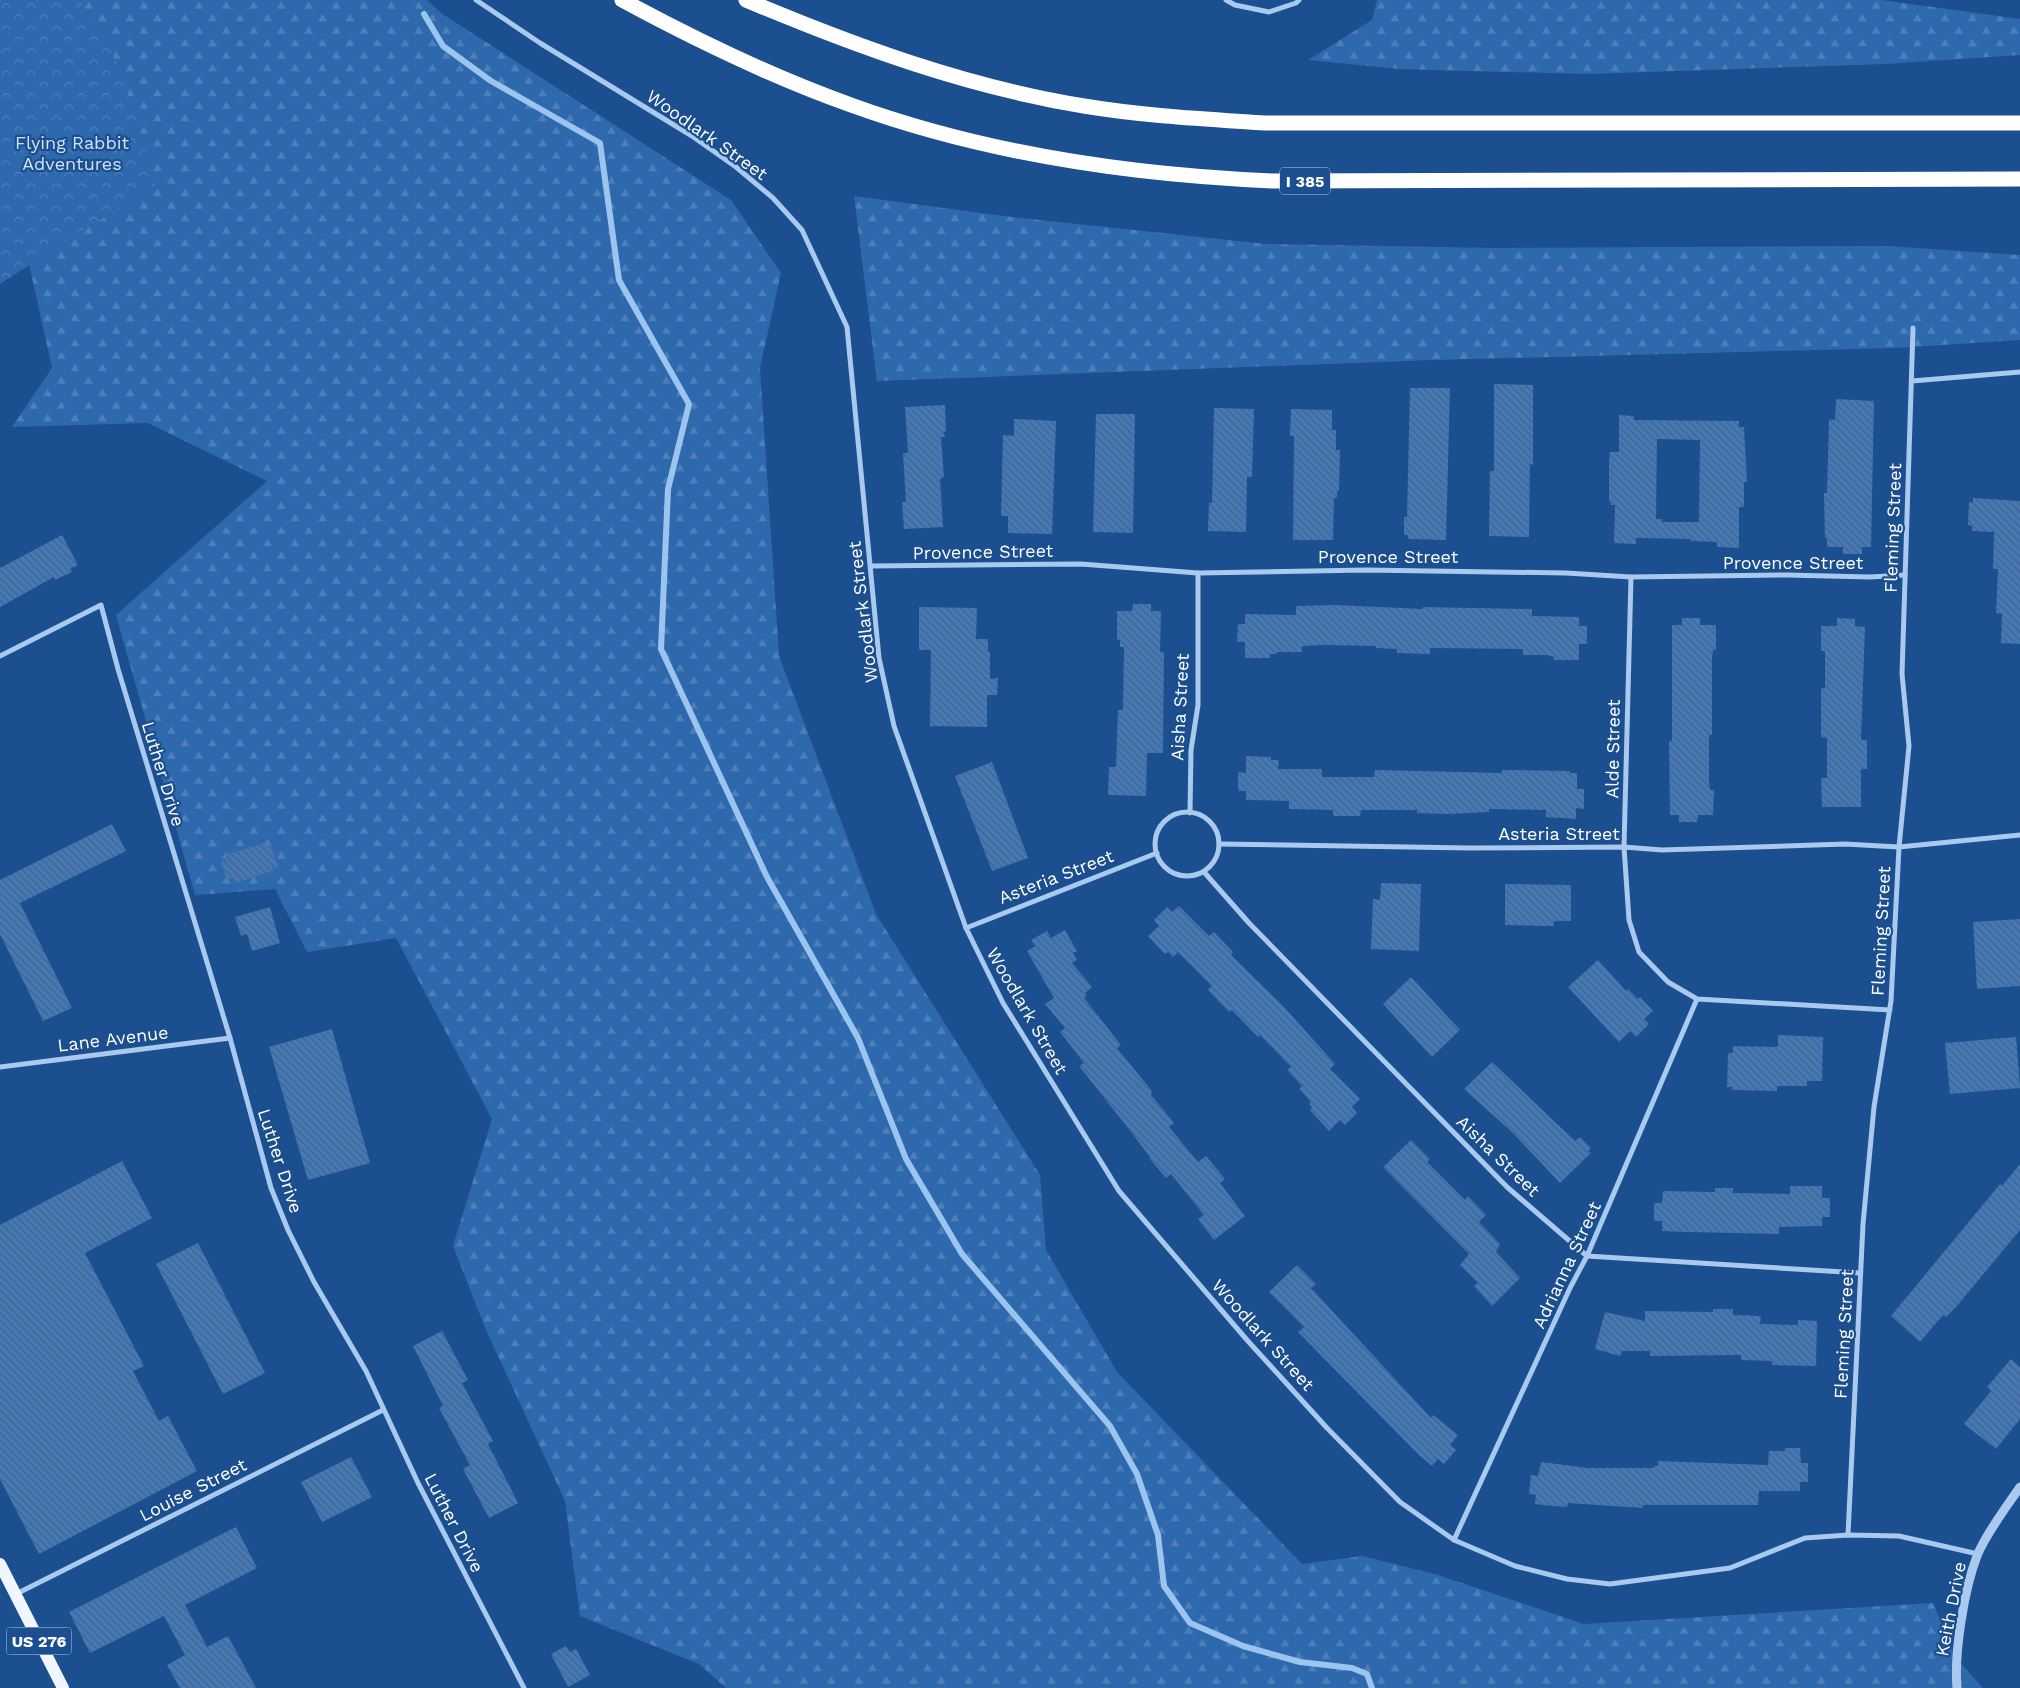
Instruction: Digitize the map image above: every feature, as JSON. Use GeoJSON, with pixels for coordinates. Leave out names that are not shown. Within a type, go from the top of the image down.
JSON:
{"type":"FeatureCollection","features":[{"type":"Feature","properties":{"kind":"highway","name":"I 385"},"geometry":{"type":"LineString","coordinates":[[622,0],[684,34],[774,75],[852,106],[962,138],[1063,160],[1152,172],[1273,181],[2020,179]]}},
{"type":"Feature","properties":{"kind":"highway"},"geometry":{"type":"LineString","coordinates":[[746,0],[847,41],[934,71],[1012,92],[1085,106],[1174,117],[1275,123],[2020,123]]}},
{"type":"Feature","properties":{"kind":"main road","name":"US 276"},"geometry":{"type":"LineString","coordinates":[[0,1564],[63,1688]]}},
{"type":"Feature","properties":{"kind":"street","name":"Woodlark Street"},"geometry":{"type":"LineString","coordinates":[[476,0],[540,43],[692,136],[736,167],[773,198],[802,230],[847,327],[879,658],[894,726],[966,928],[1003,1003],[1119,1191],[1327,1428],[1400,1502],[1454,1540],[1515,1566],[1567,1579],[1610,1584],[1730,1568],[1805,1538],[1848,1535],[1899,1536],[1978,1554]]}},
{"type":"Feature","properties":{"kind":"street"},"geometry":{"type":"LineString","coordinates":[[1226,0],[1235,5],[1268,12],[1296,3],[1299,0]]}},
{"type":"Feature","properties":{"kind":"street","name":"Fleming Street"},"geometry":{"type":"LineString","coordinates":[[1848,1535],[1860,1274],[1874,1107],[1890,1010],[1899,847],[1909,746],[1902,674],[1913,328]]}},
{"type":"Feature","properties":{"kind":"street"},"geometry":{"type":"LineString","coordinates":[[1912,381],[2020,372]]}},
{"type":"Feature","properties":{"kind":"street","name":"Provence Street"},"geometry":{"type":"LineString","coordinates":[[871,566],[1081,564],[1198,573],[1366,570],[1566,572],[1632,577],[1787,575],[1870,577],[1905,574]]}},
{"type":"Feature","properties":{"kind":"street","name":"Aisha Street"},"geometry":{"type":"LineString","coordinates":[[1190,813],[1191,750],[1198,705],[1198,573]]}},
{"type":"Feature","properties":{"kind":"street","name":"Alde Street"},"geometry":{"type":"LineString","coordinates":[[1632,577],[1624,847],[1629,920],[1639,952],[1668,982],[1697,999],[1890,1010]]}},
{"type":"Feature","properties":{"kind":"street","name":"Luther Drive"},"geometry":{"type":"LineString","coordinates":[[0,656],[101,605],[126,698],[230,1038],[271,1188],[288,1230],[314,1282],[366,1371],[418,1483],[524,1688]]}},
{"type":"Feature","properties":{"kind":"street"},"geometry":{"type":"LineString","coordinates":[[1190,813],[1209,821],[1218,836],[1219,844],[1216,860],[1204,872],[1196,875],[1180,875],[1172,872],[1161,863],[1157,853],[1156,840],[1160,829],[1168,819],[1178,814],[1190,813]]}},
{"type":"Feature","properties":{"kind":"street","name":"Asteria Street"},"geometry":{"type":"LineString","coordinates":[[1219,844],[1470,848],[1624,847],[1662,850],[1845,844],[1899,847],[2020,835]]}},
{"type":"Feature","properties":{"kind":"street","name":"Asteria Street"},"geometry":{"type":"LineString","coordinates":[[966,928],[1157,853]]}},
{"type":"Feature","properties":{"kind":"street","name":"Aisha Street"},"geometry":{"type":"LineString","coordinates":[[1204,872],[1249,923],[1507,1187],[1587,1256]]}},
{"type":"Feature","properties":{"kind":"street","name":"Adrianna Street"},"geometry":{"type":"LineString","coordinates":[[1454,1540],[1587,1256],[1697,999]]}},
{"type":"Feature","properties":{"kind":"street","name":"Lane Avenue"},"geometry":{"type":"LineString","coordinates":[[0,1067],[230,1038]]}},
{"type":"Feature","properties":{"kind":"street"},"geometry":{"type":"LineString","coordinates":[[1587,1256],[1860,1274]]}},
{"type":"Feature","properties":{"kind":"street","name":"Louise Street"},"geometry":{"type":"LineString","coordinates":[[16,1594],[383,1410]]}},
{"type":"Feature","properties":{"kind":"street","name":"Keith Drive"},"geometry":{"type":"LineString","coordinates":[[1957,1688],[1955,1670],[1968,1592],[1978,1554],[2020,1487]]}},
{"type":"Feature","properties":{"kind":"green space"},"geometry":{"type":"Polygon","coordinates":[[[0,0],[427,0],[441,13],[731,200],[781,273],[760,368],[779,656],[876,914],[1040,1175],[1046,1250],[1117,1372],[1302,1564],[1362,1556],[1438,1575],[1584,1624],[1933,1603],[1956,1658],[1983,1688],[726,1688],[699,1664],[580,1616],[565,1501],[486,1330],[453,1246],[492,1119],[396,938],[307,952],[275,889],[195,895],[116,615],[267,481],[148,423],[12,427],[52,368],[23,237],[0,0]]]}},
{"type":"Feature","properties":{"kind":"green space","name":"Flying Rabbit Adventures"},"geometry":{"type":"Polygon","coordinates":[[[0,0],[80,0],[119,66],[156,184],[0,284],[0,0]]]}},
{"type":"Feature","properties":{"kind":"green space"},"geometry":{"type":"Polygon","coordinates":[[[1377,0],[1882,0],[2020,19],[2020,55],[1885,64],[1587,74],[1399,69],[1308,60],[1372,20],[1377,0]]]}},
{"type":"Feature","properties":{"kind":"green space"},"geometry":{"type":"Polygon","coordinates":[[[854,196],[1003,216],[1266,244],[1494,248],[1887,246],[2020,255],[2020,340],[1895,348],[1433,360],[877,381],[854,196]]]}},
{"type":"Feature","properties":{"kind":"building"},"geometry":{"type":"Polygon","coordinates":[[[1494,384],[1533,385],[1533,465],[1530,464],[1529,537],[1489,536],[1490,471],[1494,471],[1494,384]]]}},
{"type":"Feature","properties":{"kind":"building"},"geometry":{"type":"Polygon","coordinates":[[[1410,388],[1450,388],[1446,540],[1408,539],[1408,535],[1404,535],[1404,517],[1407,517],[1410,388]]]}},
{"type":"Feature","properties":{"kind":"building"},"geometry":{"type":"Polygon","coordinates":[[[1836,399],[1874,401],[1871,547],[1862,547],[1862,554],[1843,554],[1843,547],[1827,547],[1827,538],[1825,538],[1824,493],[1827,493],[1829,419],[1835,420],[1836,399]]]}},
{"type":"Feature","properties":{"kind":"building"},"geometry":{"type":"Polygon","coordinates":[[[945,405],[946,431],[944,432],[945,437],[941,437],[944,477],[940,479],[943,527],[904,529],[902,502],[906,502],[903,453],[908,453],[905,407],[945,405]]]}},
{"type":"Feature","properties":{"kind":"building"},"geometry":{"type":"Polygon","coordinates":[[[1214,408],[1254,409],[1252,477],[1247,477],[1246,532],[1208,531],[1209,503],[1212,503],[1214,408]]]}},
{"type":"Feature","properties":{"kind":"building"},"geometry":{"type":"Polygon","coordinates":[[[1291,409],[1332,410],[1332,430],[1336,430],[1336,450],[1340,450],[1339,491],[1337,491],[1337,498],[1334,498],[1333,540],[1293,540],[1294,436],[1290,436],[1291,409]]]}},
{"type":"Feature","properties":{"kind":"building"},"geometry":{"type":"Polygon","coordinates":[[[1096,414],[1135,414],[1133,533],[1093,532],[1096,414]]]}},
{"type":"Feature","properties":{"kind":"building"},"geometry":{"type":"Polygon","coordinates":[[[1619,415],[1634,416],[1634,420],[1739,421],[1739,427],[1744,427],[1747,482],[1744,482],[1744,507],[1739,507],[1739,548],[1717,547],[1717,542],[1691,541],[1691,539],[1636,538],[1636,544],[1614,543],[1615,505],[1611,505],[1611,502],[1609,502],[1609,461],[1610,452],[1619,452],[1619,415]],[[1657,439],[1656,519],[1662,519],[1662,522],[1699,522],[1700,440],[1657,439]]]}},
{"type":"Feature","properties":{"kind":"building"},"geometry":{"type":"Polygon","coordinates":[[[1014,419],[1056,421],[1052,534],[1008,533],[1008,516],[1001,516],[1003,435],[1014,436],[1014,419]]]}},
{"type":"Feature","properties":{"kind":"building"},"geometry":{"type":"Polygon","coordinates":[[[1973,498],[2020,501],[2020,644],[2001,643],[2002,614],[1996,613],[1998,569],[1993,569],[1994,532],[1972,531],[1972,526],[1968,525],[1969,502],[1973,503],[1973,498]]]}},
{"type":"Feature","properties":{"kind":"building"},"geometry":{"type":"Polygon","coordinates":[[[62,535],[78,565],[70,569],[72,572],[55,580],[54,577],[0,607],[0,568],[62,535]]]}},
{"type":"Feature","properties":{"kind":"building"},"geometry":{"type":"Polygon","coordinates":[[[1133,604],[1151,604],[1151,611],[1161,611],[1160,652],[1164,652],[1163,753],[1147,753],[1146,796],[1108,795],[1109,767],[1116,767],[1118,710],[1123,710],[1124,647],[1120,647],[1120,640],[1117,640],[1117,611],[1132,611],[1133,604]]]}},
{"type":"Feature","properties":{"kind":"building"},"geometry":{"type":"Polygon","coordinates":[[[1336,605],[1423,609],[1423,607],[1532,609],[1532,616],[1579,617],[1579,626],[1587,626],[1587,644],[1579,644],[1579,660],[1554,660],[1554,657],[1547,655],[1523,655],[1523,649],[1430,648],[1430,654],[1397,653],[1397,649],[1376,648],[1376,646],[1323,645],[1302,646],[1302,652],[1277,652],[1277,654],[1270,654],[1270,658],[1245,658],[1245,642],[1237,642],[1238,624],[1245,624],[1245,614],[1296,615],[1296,606],[1336,605]]]}},
{"type":"Feature","properties":{"kind":"building"},"geometry":{"type":"Polygon","coordinates":[[[919,607],[977,608],[976,639],[988,639],[990,679],[998,678],[997,695],[987,695],[987,727],[930,726],[931,650],[919,650],[919,607]]]}},
{"type":"Feature","properties":{"kind":"building"},"geometry":{"type":"Polygon","coordinates":[[[1682,618],[1700,618],[1700,625],[1716,625],[1716,650],[1713,650],[1712,658],[1712,735],[1709,735],[1709,782],[1710,790],[1714,790],[1713,815],[1698,815],[1697,822],[1679,822],[1679,815],[1670,815],[1669,741],[1672,741],[1672,625],[1682,625],[1682,618]]]}},
{"type":"Feature","properties":{"kind":"building"},"geometry":{"type":"Polygon","coordinates":[[[1837,618],[1855,619],[1855,626],[1865,627],[1861,740],[1867,740],[1867,769],[1861,769],[1861,807],[1822,807],[1821,778],[1827,778],[1827,738],[1821,737],[1821,688],[1825,688],[1825,651],[1821,651],[1821,626],[1837,626],[1837,618]]]}},
{"type":"Feature","properties":{"kind":"building"},"geometry":{"type":"Polygon","coordinates":[[[1246,756],[1271,757],[1271,760],[1279,760],[1278,769],[1322,769],[1322,777],[1374,777],[1375,770],[1502,773],[1502,770],[1570,771],[1570,773],[1577,773],[1577,789],[1584,789],[1584,809],[1576,808],[1576,819],[1546,817],[1546,810],[1489,809],[1489,812],[1446,814],[1417,813],[1417,810],[1361,810],[1360,816],[1333,816],[1333,810],[1289,809],[1289,801],[1246,800],[1246,791],[1238,791],[1238,772],[1246,773],[1246,756]]]}},
{"type":"Feature","properties":{"kind":"building"},"geometry":{"type":"Polygon","coordinates":[[[992,762],[1028,858],[992,871],[955,776],[992,762]]]}},
{"type":"Feature","properties":{"kind":"building"},"geometry":{"type":"Polygon","coordinates":[[[112,824],[126,851],[20,903],[72,1008],[43,1021],[0,934],[0,880],[112,824]]]}},
{"type":"Feature","properties":{"kind":"building"},"geometry":{"type":"Polygon","coordinates":[[[264,843],[266,847],[271,845],[278,867],[272,868],[273,871],[235,883],[233,878],[227,880],[221,862],[227,860],[226,855],[264,843]]]}},
{"type":"Feature","properties":{"kind":"building"},"geometry":{"type":"Polygon","coordinates":[[[1381,883],[1421,884],[1419,951],[1371,949],[1373,899],[1380,900],[1381,883]]]}},
{"type":"Feature","properties":{"kind":"building"},"geometry":{"type":"Polygon","coordinates":[[[1505,884],[1571,885],[1571,921],[1554,921],[1554,926],[1505,925],[1505,884]]]}},
{"type":"Feature","properties":{"kind":"building"},"geometry":{"type":"Polygon","coordinates":[[[1179,906],[1209,936],[1214,932],[1233,952],[1231,955],[1284,1007],[1335,1064],[1330,1069],[1360,1099],[1352,1107],[1357,1113],[1345,1125],[1340,1120],[1329,1131],[1310,1110],[1312,1107],[1309,1104],[1311,1102],[1299,1089],[1302,1086],[1287,1070],[1291,1067],[1232,1010],[1229,1012],[1208,990],[1212,986],[1178,952],[1173,957],[1168,952],[1165,954],[1148,936],[1159,926],[1154,920],[1167,907],[1172,912],[1179,906]]]}},
{"type":"Feature","properties":{"kind":"building"},"geometry":{"type":"Polygon","coordinates":[[[270,907],[280,943],[252,951],[247,934],[241,936],[235,917],[270,907]]]}},
{"type":"Feature","properties":{"kind":"building"},"geometry":{"type":"Polygon","coordinates":[[[2020,919],[2020,986],[1977,989],[1973,922],[2020,919]]]}},
{"type":"Feature","properties":{"kind":"building"},"geometry":{"type":"Polygon","coordinates":[[[1065,930],[1077,951],[1073,953],[1077,960],[1072,963],[1092,987],[1085,993],[1087,995],[1084,998],[1121,1045],[1117,1048],[1152,1091],[1151,1095],[1174,1123],[1169,1127],[1198,1162],[1206,1156],[1225,1179],[1220,1183],[1245,1216],[1214,1240],[1198,1219],[1204,1215],[1171,1174],[1166,1178],[1149,1158],[1079,1066],[1084,1063],[1060,1032],[1065,1028],[1045,1004],[1054,998],[1027,951],[1035,946],[1031,940],[1047,931],[1051,938],[1065,930]]]}},
{"type":"Feature","properties":{"kind":"building"},"geometry":{"type":"Polygon","coordinates":[[[1598,960],[1626,991],[1628,989],[1638,999],[1640,997],[1653,1011],[1644,1019],[1649,1024],[1636,1037],[1630,1031],[1619,1042],[1568,987],[1598,960]]]}},
{"type":"Feature","properties":{"kind":"building"},"geometry":{"type":"Polygon","coordinates":[[[1411,977],[1460,1030],[1432,1057],[1383,1004],[1411,977]]]}},
{"type":"Feature","properties":{"kind":"building"},"geometry":{"type":"Polygon","coordinates":[[[332,1029],[370,1163],[308,1180],[269,1047],[332,1029]]]}},
{"type":"Feature","properties":{"kind":"building"},"geometry":{"type":"Polygon","coordinates":[[[1778,1035],[1823,1037],[1822,1081],[1807,1081],[1807,1086],[1777,1086],[1777,1091],[1732,1090],[1732,1087],[1727,1087],[1728,1053],[1733,1053],[1733,1046],[1778,1047],[1778,1035]]]}},
{"type":"Feature","properties":{"kind":"building"},"geometry":{"type":"Polygon","coordinates":[[[2016,1037],[2020,1088],[1950,1094],[1945,1043],[2016,1037]]]}},
{"type":"Feature","properties":{"kind":"building"},"geometry":{"type":"Polygon","coordinates":[[[1492,1062],[1575,1141],[1580,1137],[1591,1148],[1588,1151],[1591,1153],[1560,1183],[1512,1132],[1464,1089],[1492,1062]]]}},
{"type":"Feature","properties":{"kind":"building"},"geometry":{"type":"Polygon","coordinates":[[[1411,1140],[1430,1159],[1427,1162],[1465,1200],[1468,1196],[1486,1215],[1479,1222],[1500,1244],[1496,1252],[1520,1278],[1492,1306],[1474,1286],[1478,1283],[1460,1265],[1469,1254],[1383,1167],[1411,1140]]]}},
{"type":"Feature","properties":{"kind":"building"},"geometry":{"type":"Polygon","coordinates":[[[122,1161],[152,1218],[85,1253],[144,1366],[133,1371],[159,1421],[168,1416],[197,1471],[39,1554],[0,1479],[0,1225],[122,1161]]]}},
{"type":"Feature","properties":{"kind":"building"},"geometry":{"type":"Polygon","coordinates":[[[2020,1164],[2020,1230],[1956,1307],[1946,1317],[1943,1315],[1920,1342],[1891,1316],[2000,1184],[2002,1186],[2020,1164]]]}},
{"type":"Feature","properties":{"kind":"building"},"geometry":{"type":"Polygon","coordinates":[[[1790,1186],[1822,1186],[1822,1198],[1830,1198],[1830,1217],[1822,1217],[1822,1226],[1779,1227],[1779,1234],[1686,1232],[1662,1231],[1662,1221],[1654,1221],[1654,1203],[1662,1203],[1663,1191],[1715,1192],[1715,1188],[1733,1188],[1733,1193],[1790,1194],[1790,1186]]]}},
{"type":"Feature","properties":{"kind":"building"},"geometry":{"type":"Polygon","coordinates":[[[198,1243],[265,1373],[223,1394],[156,1264],[198,1243]]]}},
{"type":"Feature","properties":{"kind":"building"},"geometry":{"type":"Polygon","coordinates":[[[1297,1265],[1316,1284],[1311,1288],[1431,1418],[1433,1415],[1458,1435],[1450,1445],[1456,1450],[1444,1464],[1438,1459],[1432,1466],[1419,1455],[1298,1332],[1304,1327],[1269,1292],[1297,1265]]]}},
{"type":"Feature","properties":{"kind":"building"},"geometry":{"type":"Polygon","coordinates":[[[1713,1309],[1733,1309],[1733,1315],[1761,1316],[1760,1324],[1798,1325],[1798,1320],[1817,1321],[1816,1366],[1772,1365],[1772,1361],[1741,1360],[1741,1355],[1650,1356],[1650,1351],[1622,1351],[1620,1356],[1595,1349],[1605,1312],[1645,1321],[1645,1311],[1713,1312],[1713,1309]]]}},
{"type":"Feature","properties":{"kind":"building"},"geometry":{"type":"Polygon","coordinates":[[[442,1331],[468,1380],[462,1383],[493,1441],[488,1444],[518,1503],[489,1518],[463,1469],[470,1465],[439,1408],[443,1406],[413,1346],[442,1331]]]}},
{"type":"Feature","properties":{"kind":"building"},"geometry":{"type":"Polygon","coordinates":[[[2011,1359],[2020,1367],[2020,1419],[1996,1449],[1964,1424],[1991,1391],[1987,1387],[2011,1359]]]}},
{"type":"Feature","properties":{"kind":"building"},"geometry":{"type":"Polygon","coordinates":[[[1785,1448],[1800,1448],[1801,1463],[1808,1463],[1808,1482],[1800,1482],[1800,1491],[1759,1491],[1758,1505],[1643,1505],[1643,1508],[1568,1503],[1567,1507],[1535,1504],[1536,1495],[1529,1494],[1531,1475],[1538,1476],[1541,1462],[1588,1468],[1654,1468],[1654,1466],[1658,1466],[1658,1461],[1768,1465],[1769,1451],[1785,1451],[1785,1448]]]}},
{"type":"Feature","properties":{"kind":"building"},"geometry":{"type":"Polygon","coordinates":[[[351,1457],[372,1497],[322,1522],[301,1482],[351,1457]]]}},
{"type":"Feature","properties":{"kind":"building"},"geometry":{"type":"Polygon","coordinates":[[[236,1527],[257,1568],[185,1605],[207,1647],[228,1636],[256,1688],[180,1688],[167,1665],[185,1655],[164,1616],[90,1653],[69,1612],[236,1527]]]}},
{"type":"Feature","properties":{"kind":"building"},"geometry":{"type":"Polygon","coordinates":[[[566,1646],[570,1652],[576,1649],[590,1675],[568,1687],[551,1654],[566,1646]]]}},
{"type":"Feature","properties":{"kind":"waterway"},"geometry":{"type":"LineString","coordinates":[[424,14],[443,46],[491,81],[600,143],[619,280],[689,404],[668,489],[661,649],[767,877],[858,1038],[906,1159],[962,1254],[1110,1426],[1137,1474],[1158,1535],[1164,1586],[1190,1623],[1243,1646],[1300,1662],[1352,1668],[1367,1674],[1372,1688]]}}]}
